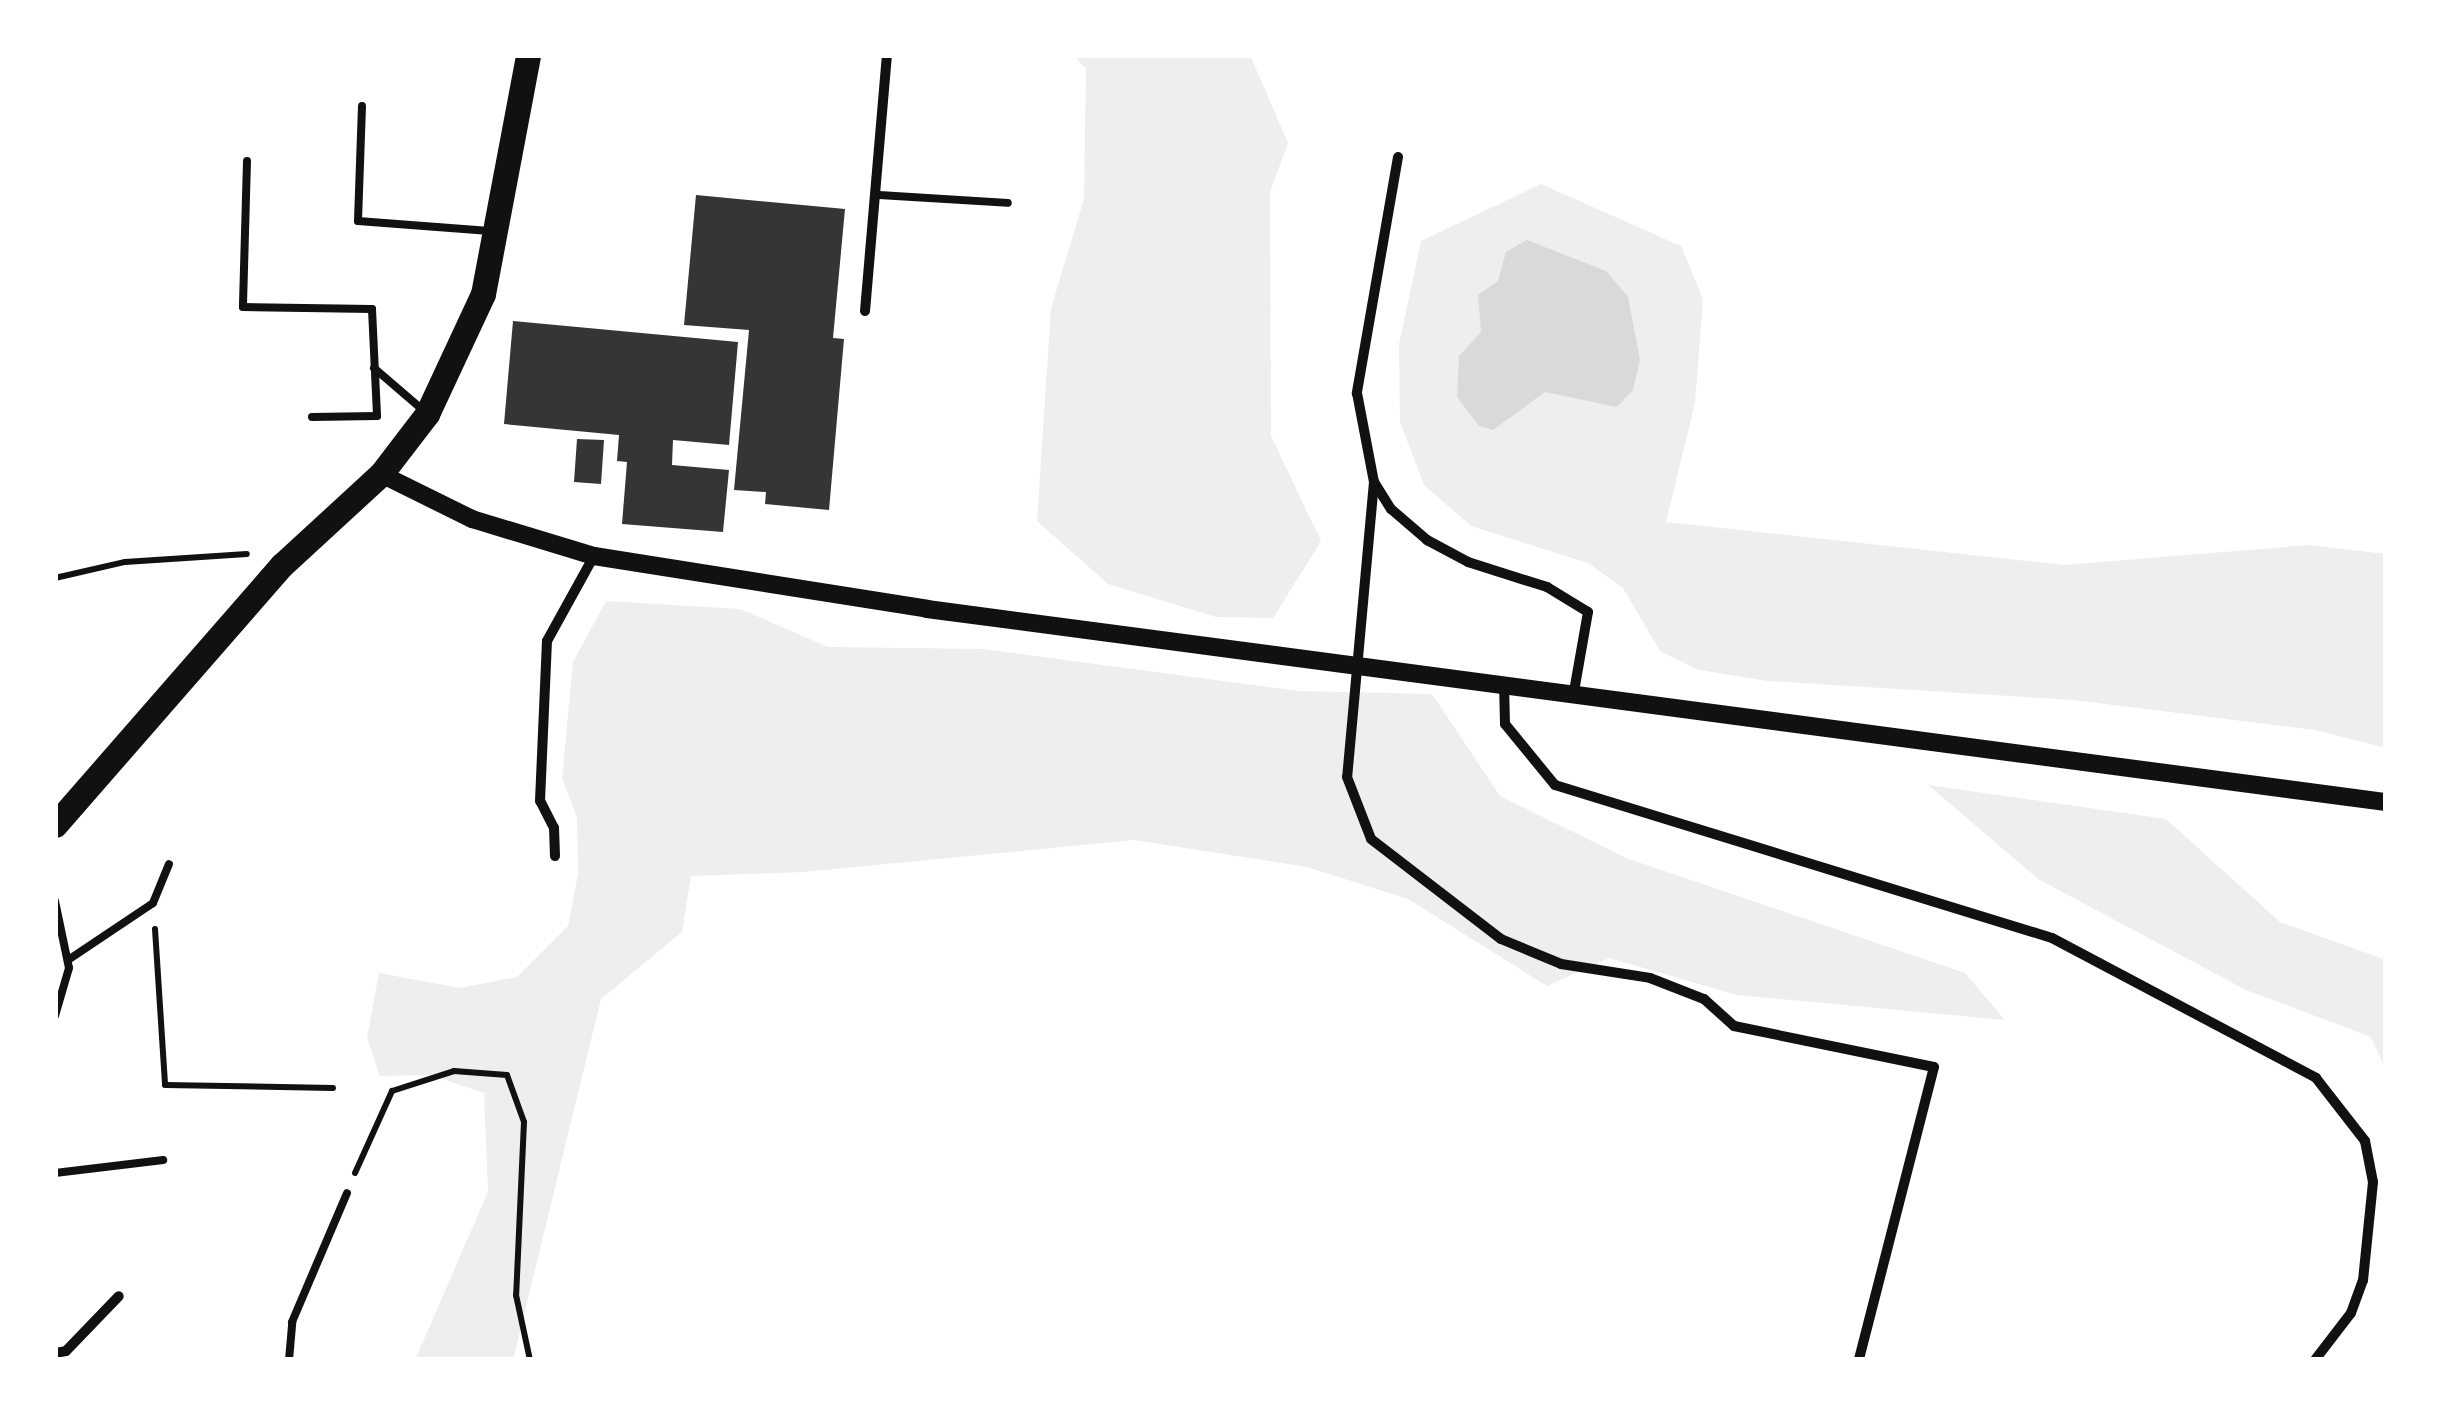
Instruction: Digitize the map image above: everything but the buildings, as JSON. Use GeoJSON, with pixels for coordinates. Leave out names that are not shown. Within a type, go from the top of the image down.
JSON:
{"type":"FeatureCollection","features":[{"type":"Feature","properties":{"kind":"main road"},"geometry":{"type":"LineString","coordinates":[[55,825],[282,566],[380,474],[427,414],[465,344],[495,231],[528,55]]}},
{"type":"Feature","properties":{"kind":"street"},"geometry":{"type":"LineString","coordinates":[[865,312],[879,195],[887,55]]}},
{"type":"Feature","properties":{"kind":"street"},"geometry":{"type":"LineString","coordinates":[[1398,157],[1357,393],[1374,482],[1346,776],[1371,838],[1501,939],[1561,964],[1650,978],[1704,999],[1734,1026],[1934,1067],[1859,1360]]}},
{"type":"Feature","properties":{"kind":"street"},"geometry":{"type":"LineString","coordinates":[[380,474],[472,519],[594,556],[928,609],[1574,690],[2386,802]]}},
{"type":"Feature","properties":{"kind":"street"},"geometry":{"type":"LineString","coordinates":[[1374,482],[1391,509],[1427,540],[1468,562],[1547,587],[1588,612],[1574,690]]}},
{"type":"Feature","properties":{"kind":"street"},"geometry":{"type":"LineString","coordinates":[[555,856],[554,828],[540,801],[547,641],[594,556]]}},
{"type":"Feature","properties":{"kind":"street"},"geometry":{"type":"LineString","coordinates":[[1504,682],[1505,724],[1555,785],[2052,938],[2316,1078],[2365,1141],[2373,1182],[2363,1280],[2351,1313],[2315,1360]]}},
{"type":"Feature","properties":{"kind":"street"},"geometry":{"type":"LineString","coordinates":[[55,1353],[66,1351],[120,1296]]}},
{"type":"Feature","properties":{"kind":"lane"},"geometry":{"type":"LineString","coordinates":[[362,106],[358,221],[495,231]]}},
{"type":"Feature","properties":{"kind":"lane"},"geometry":{"type":"LineString","coordinates":[[247,160],[244,307],[372,309],[377,416],[312,417]]}},
{"type":"Feature","properties":{"kind":"lane"},"geometry":{"type":"LineString","coordinates":[[879,195],[1008,204]]}},
{"type":"Feature","properties":{"kind":"lane"},"geometry":{"type":"LineString","coordinates":[[374,368],[427,414]]}},
{"type":"Feature","properties":{"kind":"lane"},"geometry":{"type":"LineString","coordinates":[[68,960],[154,903],[169,864]]}},
{"type":"Feature","properties":{"kind":"lane"},"geometry":{"type":"LineString","coordinates":[[55,902],[68,960],[68,981],[55,1016]]}},
{"type":"Feature","properties":{"kind":"lane"},"geometry":{"type":"LineString","coordinates":[[55,1172],[163,1160]]}},
{"type":"Feature","properties":{"kind":"lane"},"geometry":{"type":"LineString","coordinates":[[290,1360],[292,1322],[347,1192]]}},
{"type":"Feature","properties":{"kind":"path"},"geometry":{"type":"LineString","coordinates":[[55,578],[125,562],[268,553],[282,566]]}},
{"type":"Feature","properties":{"kind":"path"},"geometry":{"type":"LineString","coordinates":[[154,903],[165,1085],[333,1088]]}},
{"type":"Feature","properties":{"kind":"path"},"geometry":{"type":"LineString","coordinates":[[347,1192],[392,1091],[454,1072],[507,1074],[524,1122],[516,1295],[530,1360]]}},
{"type":"Feature","properties":{"kind":"shaded area"},"geometry":{"type":"Polygon","coordinates":[[[1073,55],[1250,55],[1288,143],[1270,192],[1271,436],[1321,541],[1273,618],[1216,617],[1108,584],[1037,521],[1051,308],[1084,199],[1086,69],[1073,55]]]}},
{"type":"Feature","properties":{"kind":"shaded area"},"geometry":{"type":"Polygon","coordinates":[[[1541,184],[1681,246],[1703,299],[1695,403],[1666,522],[2065,565],[2308,545],[2386,554],[2386,748],[2315,730],[2073,700],[1768,681],[1699,670],[1660,651],[1623,588],[1588,563],[1471,526],[1424,485],[1400,422],[1399,344],[1421,241],[1541,184]]]}},
{"type":"Feature","properties":{"kind":"shaded area"},"geometry":{"type":"Polygon","coordinates":[[[1527,240],[1606,271],[1628,297],[1640,360],[1633,390],[1617,407],[1545,392],[1493,430],[1479,426],[1457,397],[1459,356],[1481,332],[1478,295],[1498,281],[1506,252],[1527,240]]]}},
{"type":"Feature","properties":{"kind":"shaded area"},"geometry":{"type":"Polygon","coordinates":[[[606,601],[740,609],[828,647],[983,649],[1298,691],[1432,694],[1500,796],[1626,858],[1965,973],[2005,1020],[1737,995],[1609,958],[1547,986],[1408,899],[1307,867],[1134,840],[804,872],[691,876],[682,932],[601,999],[513,1360],[415,1360],[488,1192],[484,1093],[431,1075],[380,1076],[367,1038],[379,973],[460,988],[517,977],[568,926],[578,874],[577,817],[562,779],[573,662],[606,601]]]}},
{"type":"Feature","properties":{"kind":"shaded area"},"geometry":{"type":"Polygon","coordinates":[[[1928,785],[2166,819],[2280,922],[2386,960],[2386,1070],[2371,1037],[2246,990],[2038,879],[1928,785]]]}}]}
